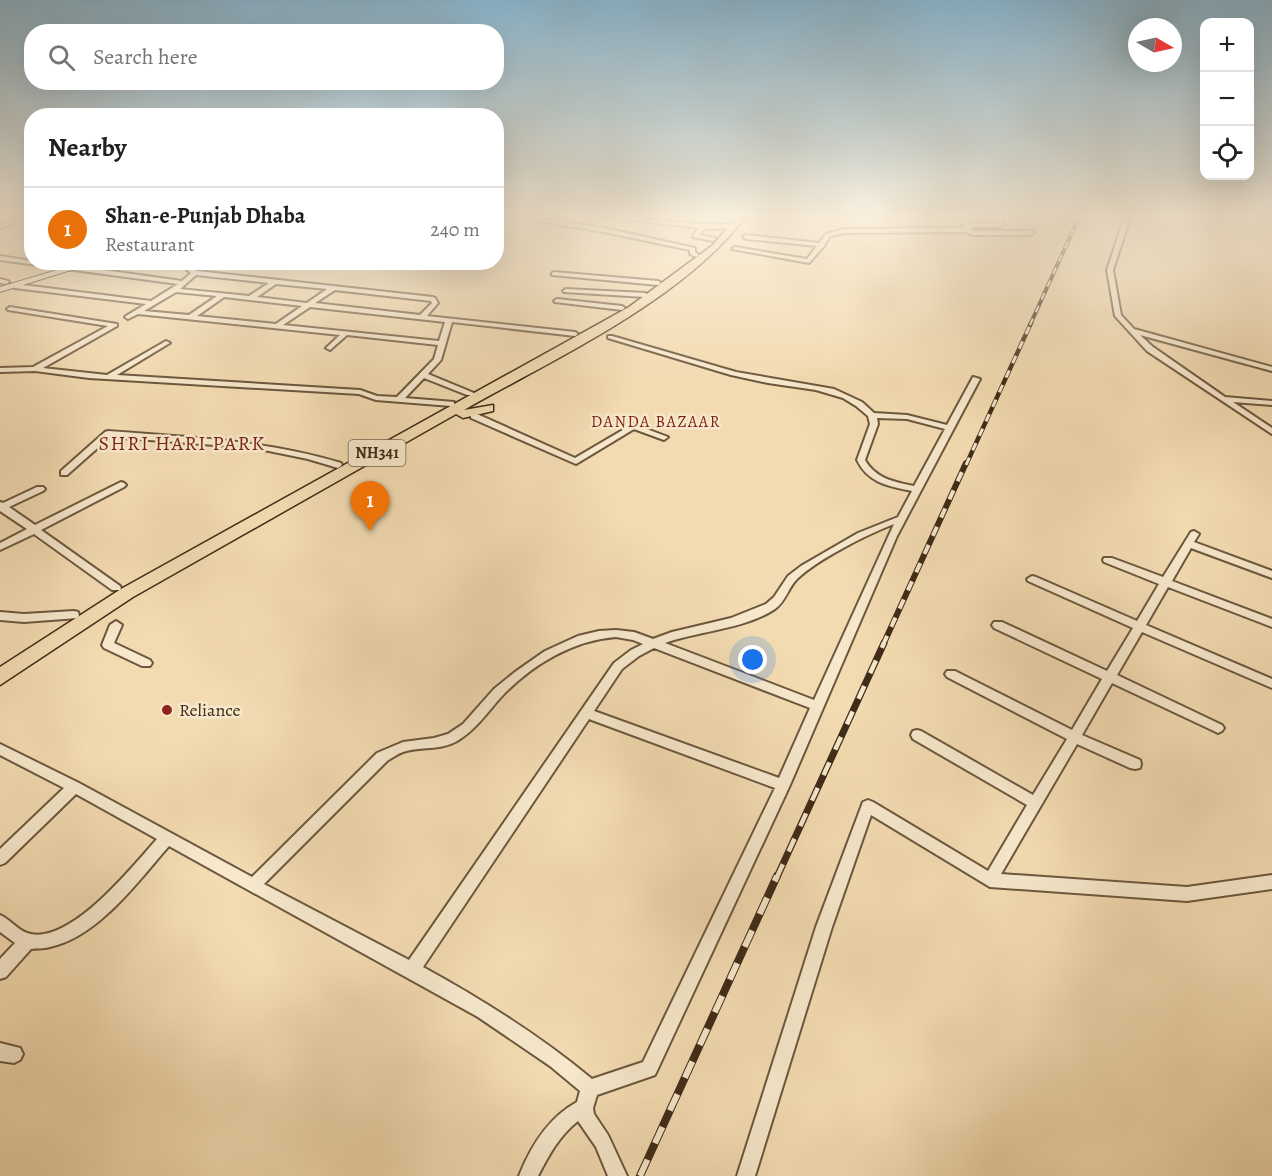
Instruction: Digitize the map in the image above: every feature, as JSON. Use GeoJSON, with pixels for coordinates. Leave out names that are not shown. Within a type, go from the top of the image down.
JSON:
{"type":"FeatureCollection","features":[{"type":"Feature","properties":{"kind":"highway","name":"NH341"},"geometry":{"type":"LineString","coordinates":[[0,677],[122,591],[469,406],[634,303],[678,270]]}},
{"type":"Feature","properties":{"kind":"highway","name":"NH341"},"geometry":{"type":"LineString","coordinates":[[451,404],[488,408]]}},
{"type":"Feature","properties":{"kind":"highway","name":"NH341"},"geometry":{"type":"LineString","coordinates":[[334,468],[357,464]]}},
{"type":"Feature","properties":{"kind":"highway","name":"NH341"},"geometry":{"type":"LineString","coordinates":[[98,600],[122,591]]}},
{"type":"Feature","properties":{"kind":"street"},"geometry":{"type":"LineString","coordinates":[[0,291],[70,270]]}},
{"type":"Feature","properties":{"kind":"street"},"geometry":{"type":"LineString","coordinates":[[80,270],[182,284]]}},
{"type":"Feature","properties":{"kind":"street"},"geometry":{"type":"LineString","coordinates":[[191,270],[195,273],[433,299],[435,303],[422,317]]}},
{"type":"Feature","properties":{"kind":"street"},"geometry":{"type":"LineString","coordinates":[[1110,270],[1118,316],[1150,349],[1272,432]]}},
{"type":"Feature","properties":{"kind":"street"},"geometry":{"type":"LineString","coordinates":[[128,318],[175,290],[195,273]]}},
{"type":"Feature","properties":{"kind":"street"},"geometry":{"type":"LineString","coordinates":[[554,274],[658,283]]}},
{"type":"Feature","properties":{"kind":"street"},"geometry":{"type":"LineString","coordinates":[[251,298],[276,281]]}},
{"type":"Feature","properties":{"kind":"street"},"geometry":{"type":"LineString","coordinates":[[15,286],[153,303]]}},
{"type":"Feature","properties":{"kind":"street"},"geometry":{"type":"LineString","coordinates":[[277,326],[335,287]]}},
{"type":"Feature","properties":{"kind":"street"},"geometry":{"type":"LineString","coordinates":[[567,287],[634,303],[557,301],[567,287]]}},
{"type":"Feature","properties":{"kind":"street"},"geometry":{"type":"LineString","coordinates":[[175,290],[575,334]]}},
{"type":"Feature","properties":{"kind":"street"},"geometry":{"type":"LineString","coordinates":[[191,317],[223,295]]}},
{"type":"Feature","properties":{"kind":"street"},"geometry":{"type":"LineString","coordinates":[[10,309],[115,325],[35,369]]}},
{"type":"Feature","properties":{"kind":"street"},"geometry":{"type":"LineString","coordinates":[[139,312],[442,343]]}},
{"type":"Feature","properties":{"kind":"street"},"geometry":{"type":"LineString","coordinates":[[399,400],[437,360],[449,320]]}},
{"type":"Feature","properties":{"kind":"street"},"geometry":{"type":"LineString","coordinates":[[1131,329],[1272,369]]}},
{"type":"Feature","properties":{"kind":"street"},"geometry":{"type":"LineString","coordinates":[[330,348],[346,333]]}},
{"type":"Feature","properties":{"kind":"street"},"geometry":{"type":"LineString","coordinates":[[609,337],[752,378],[832,389],[873,415],[907,417],[949,428]]}},
{"type":"Feature","properties":{"kind":"street"},"geometry":{"type":"LineString","coordinates":[[109,377],[166,344]]}},
{"type":"Feature","properties":{"kind":"street"},"geometry":{"type":"LineString","coordinates":[[0,370],[35,369],[109,377],[360,392],[376,398],[451,404]]}},
{"type":"Feature","properties":{"kind":"street"},"geometry":{"type":"LineString","coordinates":[[424,375],[469,406],[576,461],[633,426],[664,436]]}},
{"type":"Feature","properties":{"kind":"street"},"geometry":{"type":"LineString","coordinates":[[590,1088],[650,1070],[783,785],[900,519],[976,379]]}},
{"type":"Feature","properties":{"kind":"street"},"geometry":{"type":"LineString","coordinates":[[1223,399],[1272,403]]}},
{"type":"Feature","properties":{"kind":"street"},"geometry":{"type":"LineString","coordinates":[[873,415],[874,424],[861,459],[865,471],[882,481],[917,489]]}},
{"type":"Feature","properties":{"kind":"street"},"geometry":{"type":"LineString","coordinates":[[64,473],[108,434],[249,446],[321,459],[334,468]]}},
{"type":"Feature","properties":{"kind":"street"},"geometry":{"type":"LineString","coordinates":[[0,547],[121,486]]}},
{"type":"Feature","properties":{"kind":"street"},"geometry":{"type":"LineString","coordinates":[[40,489],[1,507],[122,591]]}},
{"type":"Feature","properties":{"kind":"street"},"geometry":{"type":"LineString","coordinates":[[413,968],[618,666],[629,656],[650,644],[753,615],[772,606],[780,599],[794,576],[877,527],[900,519]]}},
{"type":"Feature","properties":{"kind":"street"},"geometry":{"type":"LineString","coordinates":[[990,880],[1191,538],[1272,575]]}},
{"type":"Feature","properties":{"kind":"street"},"geometry":{"type":"LineString","coordinates":[[1108,560],[1272,623]]}},
{"type":"Feature","properties":{"kind":"street"},"geometry":{"type":"LineString","coordinates":[[1032,579],[1272,684]]}},
{"type":"Feature","properties":{"kind":"street"},"geometry":{"type":"LineString","coordinates":[[0,616],[24,618],[74,615]]}},
{"type":"Feature","properties":{"kind":"street"},"geometry":{"type":"LineString","coordinates":[[998,624],[1218,728]]}},
{"type":"Feature","properties":{"kind":"street"},"geometry":{"type":"LineString","coordinates":[[116,625],[108,645],[146,663]]}},
{"type":"Feature","properties":{"kind":"street"},"geometry":{"type":"LineString","coordinates":[[253,886],[382,757],[401,748],[451,739],[462,731],[505,686],[572,642],[618,632],[817,706]]}},
{"type":"Feature","properties":{"kind":"street"},"geometry":{"type":"LineString","coordinates":[[951,674],[1075,737],[1135,764]]}},
{"type":"Feature","properties":{"kind":"street"},"geometry":{"type":"LineString","coordinates":[[587,713],[783,785]]}},
{"type":"Feature","properties":{"kind":"street"},"geometry":{"type":"LineString","coordinates":[[917,735],[1036,803]]}},
{"type":"Feature","properties":{"kind":"street"},"geometry":{"type":"LineString","coordinates":[[0,749],[74,787],[253,886],[413,968],[533,1041],[590,1088]]}},
{"type":"Feature","properties":{"kind":"street"},"geometry":{"type":"LineString","coordinates":[[0,858],[74,787]]}},
{"type":"Feature","properties":{"kind":"street"},"geometry":{"type":"LineString","coordinates":[[746,1176],[824,927],[868,806],[990,880],[1187,894],[1272,882]]}},
{"type":"Feature","properties":{"kind":"street"},"geometry":{"type":"LineString","coordinates":[[0,922],[12,933],[28,941],[42,942],[60,938],[80,926],[107,903],[167,838]]}},
{"type":"Feature","properties":{"kind":"street"},"geometry":{"type":"LineString","coordinates":[[0,971],[28,941]]}},
{"type":"Feature","properties":{"kind":"street"},"geometry":{"type":"LineString","coordinates":[[590,1088],[584,1108],[586,1118],[602,1141],[618,1176]]}},
{"type":"Feature","properties":{"kind":"street"},"geometry":{"type":"LineString","coordinates":[[528,1176],[557,1125],[566,1116],[584,1108]]}},
{"type":"Feature","properties":{"kind":"railway"},"geometry":{"type":"LineString","coordinates":[[1030,325],[1055,270]]}},
{"type":"Feature","properties":{"kind":"railway"},"geometry":{"type":"LineString","coordinates":[[966,465],[1031,323]]}},
{"type":"Feature","properties":{"kind":"railway"},"geometry":{"type":"LineString","coordinates":[[883,645],[966,463]]}},
{"type":"Feature","properties":{"kind":"railway"},"geometry":{"type":"LineString","coordinates":[[777,877],[884,643]]}},
{"type":"Feature","properties":{"kind":"railway"},"geometry":{"type":"LineString","coordinates":[[640,1176],[777,876]]}},
{"type":"Feature","properties":{"kind":"place","name":"Shan-e-Punjab Dhaba"},"geometry":{"type":"Point","coordinates":[370,531]}},
{"type":"Feature","properties":{"kind":"place","name":"Reliance"},"geometry":{"type":"Point","coordinates":[167,710]}},
{"type":"Feature","properties":{"kind":"district","name":"DANDA BAZAAR"},"geometry":{"type":"Point","coordinates":[656,422]}},
{"type":"Feature","properties":{"kind":"district","name":"SHRI HARI PARK"},"geometry":{"type":"Point","coordinates":[182,443]}}]}
